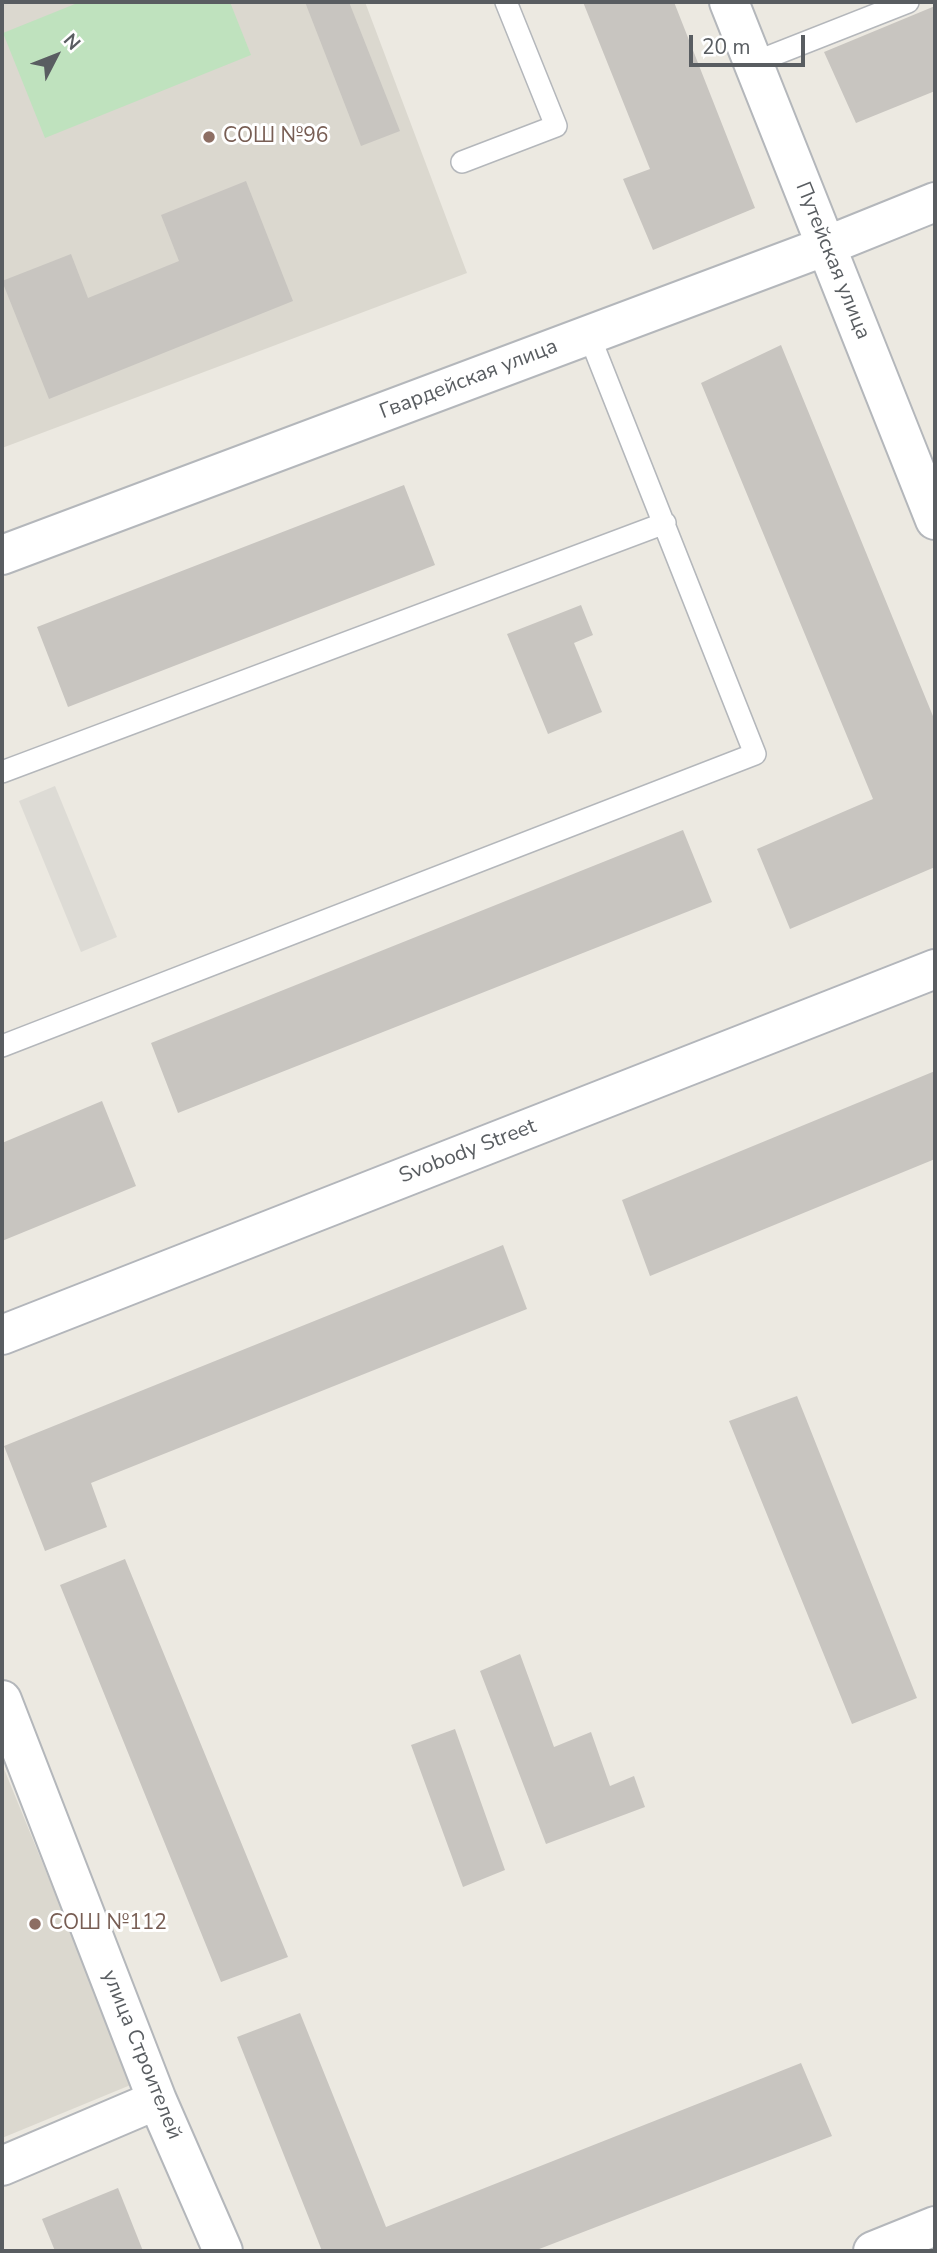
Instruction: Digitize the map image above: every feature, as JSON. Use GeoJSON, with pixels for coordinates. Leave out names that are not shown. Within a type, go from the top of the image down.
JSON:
{"type":"FeatureCollection","features":[{"type":"Feature","properties":{"kind":"street","name":"Путейская улица"},"geometry":{"type":"LineString","coordinates":[[729,2],[935,520]]}},
{"type":"Feature","properties":{"kind":"street","name":"Гвардейская улица"},"geometry":{"type":"LineString","coordinates":[[2,555],[827,246],[935,202]]}},
{"type":"Feature","properties":{"kind":"street","name":"Svobody Street"},"geometry":{"type":"LineString","coordinates":[[2,1335],[935,970]]}},
{"type":"Feature","properties":{"kind":"street","name":"улица Строителей"},"geometry":{"type":"LineString","coordinates":[[2,1700],[157,2100],[223,2251]]}},
{"type":"Feature","properties":{"kind":"street"},"geometry":{"type":"LineString","coordinates":[[2,2166],[157,2100]]}},
{"type":"Feature","properties":{"kind":"street"},"geometry":{"type":"LineString","coordinates":[[873,2251],[935,2226]]}},
{"type":"Feature","properties":{"kind":"lane"},"geometry":{"type":"LineString","coordinates":[[462,162],[556,125],[506,2]]}},
{"type":"Feature","properties":{"kind":"lane"},"geometry":{"type":"LineString","coordinates":[[753,62],[908,2]]}},
{"type":"Feature","properties":{"kind":"lane"},"geometry":{"type":"LineString","coordinates":[[2,1046],[755,754],[589,335]]}},
{"type":"Feature","properties":{"kind":"lane"},"geometry":{"type":"LineString","coordinates":[[2,772],[665,523]]}},
{"type":"Feature","properties":{"kind":"shaded area","name":"СОШ №96"},"geometry":{"type":"Polygon","coordinates":[[[2,2],[365,2],[467,273],[2,448],[2,2]]]}},
{"type":"Feature","properties":{"kind":"shaded area"},"geometry":{"type":"Polygon","coordinates":[[[55,786],[117,937],[81,952],[19,801],[55,786]]]}},
{"type":"Feature","properties":{"kind":"shaded area","name":"СОШ №112"},"geometry":{"type":"Polygon","coordinates":[[[2,1764],[133,2084],[2,2138],[2,1764]]]}},
{"type":"Feature","properties":{"kind":"green space"},"geometry":{"type":"Polygon","coordinates":[[[80,2],[230,2],[251,55],[45,138],[3,33],[80,2]]]}},
{"type":"Feature","properties":{"kind":"building"},"geometry":{"type":"Polygon","coordinates":[[[305,2],[349,2],[400,131],[361,146],[305,2]]]}},
{"type":"Feature","properties":{"kind":"building"},"geometry":{"type":"Polygon","coordinates":[[[583,2],[674,2],[755,208],[653,250],[623,179],[650,169],[583,2]]]}},
{"type":"Feature","properties":{"kind":"building"},"geometry":{"type":"Polygon","coordinates":[[[935,6],[935,91],[856,123],[824,52],[935,6]]]}},
{"type":"Feature","properties":{"kind":"building"},"geometry":{"type":"Polygon","coordinates":[[[246,181],[293,301],[49,399],[2,281],[71,254],[88,298],[179,261],[161,215],[246,181]]]}},
{"type":"Feature","properties":{"kind":"building"},"geometry":{"type":"Polygon","coordinates":[[[781,345],[935,721],[935,867],[790,929],[757,849],[873,799],[701,383],[781,345]]]}},
{"type":"Feature","properties":{"kind":"building"},"geometry":{"type":"Polygon","coordinates":[[[404,485],[435,565],[68,707],[37,627],[404,485]]]}},
{"type":"Feature","properties":{"kind":"building"},"geometry":{"type":"Polygon","coordinates":[[[581,605],[593,635],[574,643],[602,712],[548,734],[507,634],[581,605]]]}},
{"type":"Feature","properties":{"kind":"building"},"geometry":{"type":"Polygon","coordinates":[[[683,830],[712,902],[178,1113],[151,1043],[683,830]]]}},
{"type":"Feature","properties":{"kind":"building"},"geometry":{"type":"Polygon","coordinates":[[[935,1071],[935,1159],[650,1276],[622,1200],[935,1071]]]}},
{"type":"Feature","properties":{"kind":"building"},"geometry":{"type":"Polygon","coordinates":[[[102,1101],[136,1186],[2,1241],[2,1143],[102,1101]]]}},
{"type":"Feature","properties":{"kind":"building"},"geometry":{"type":"Polygon","coordinates":[[[503,1245],[527,1309],[91,1483],[107,1527],[45,1551],[4,1446],[503,1245]]]}},
{"type":"Feature","properties":{"kind":"building"},"geometry":{"type":"Polygon","coordinates":[[[797,1396],[917,1698],[852,1724],[729,1421],[797,1396]]]}},
{"type":"Feature","properties":{"kind":"building"},"geometry":{"type":"Polygon","coordinates":[[[125,1559],[288,1957],[221,1982],[60,1585],[125,1559]]]}},
{"type":"Feature","properties":{"kind":"building"},"geometry":{"type":"Polygon","coordinates":[[[520,1654],[554,1747],[591,1732],[610,1786],[634,1776],[645,1807],[546,1844],[480,1671],[520,1654]]]}},
{"type":"Feature","properties":{"kind":"building"},"geometry":{"type":"Polygon","coordinates":[[[455,1729],[505,1870],[463,1887],[411,1745],[455,1729]]]}},
{"type":"Feature","properties":{"kind":"building"},"geometry":{"type":"Polygon","coordinates":[[[300,2013],[386,2227],[801,2063],[832,2136],[534,2251],[322,2251],[237,2037],[300,2013]]]}},
{"type":"Feature","properties":{"kind":"building"},"geometry":{"type":"Polygon","coordinates":[[[118,2188],[143,2251],[55,2251],[42,2219],[118,2188]]]}},
{"type":"Feature","properties":{"kind":"place","name":"СОШ №96"},"geometry":{"type":"Point","coordinates":[209,137]}},
{"type":"Feature","properties":{"kind":"place","name":"СОШ №112"},"geometry":{"type":"Point","coordinates":[35,1924]}}]}
